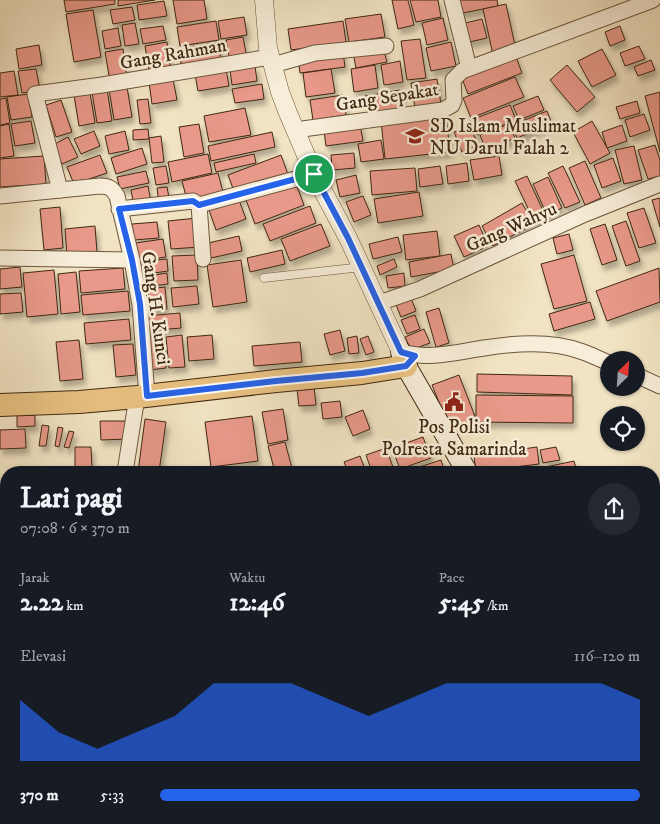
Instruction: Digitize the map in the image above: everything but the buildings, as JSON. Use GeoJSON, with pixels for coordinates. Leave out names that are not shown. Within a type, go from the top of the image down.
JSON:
{"type":"FeatureCollection","features":[{"type":"Feature","properties":{"kind":"main road"},"geometry":{"type":"LineString","coordinates":[[0,405],[79,402],[144,392],[362,373],[407,358],[464,466]]}},
{"type":"Feature","properties":{"kind":"main road"},"geometry":{"type":"LineString","coordinates":[[0,392],[144,392]]}},
{"type":"Feature","properties":{"kind":"street"},"geometry":{"type":"LineString","coordinates":[[264,0],[272,61],[280,92],[295,130],[314,174],[407,358],[455,354],[511,345],[541,345],[563,346],[580,350],[600,359]]}},
{"type":"Feature","properties":{"kind":"street"},"geometry":{"type":"LineString","coordinates":[[452,0],[469,68]]}},
{"type":"Feature","properties":{"kind":"street","name":"Gang Sepakat"},"geometry":{"type":"LineString","coordinates":[[295,130],[442,110],[452,105],[454,100],[453,87],[458,73],[654,0]]}},
{"type":"Feature","properties":{"kind":"street","name":"Gang Rahman"},"geometry":{"type":"LineString","coordinates":[[60,190],[35,94],[315,54],[386,46]]}},
{"type":"Feature","properties":{"kind":"street"},"geometry":{"type":"LineString","coordinates":[[0,196],[107,186],[113,189],[118,202],[193,201],[199,205],[314,174]]}},
{"type":"Feature","properties":{"kind":"street","name":"Gang Wahyu"},"geometry":{"type":"LineString","coordinates":[[379,303],[420,289],[585,214],[660,184]]}},
{"type":"Feature","properties":{"kind":"street","name":"Gang H. Kunci"},"geometry":{"type":"LineString","coordinates":[[118,202],[140,304],[144,392],[126,466]]}},
{"type":"Feature","properties":{"kind":"street"},"geometry":{"type":"LineString","coordinates":[[199,205],[203,259]]}},
{"type":"Feature","properties":{"kind":"street"},"geometry":{"type":"LineString","coordinates":[[0,258],[132,260]]}},
{"type":"Feature","properties":{"kind":"street"},"geometry":{"type":"LineString","coordinates":[[645,380],[660,386]]}},
{"type":"Feature","properties":{"kind":"lane"},"geometry":{"type":"LineString","coordinates":[[264,278],[362,267]]}},
{"type":"Feature","properties":{"kind":"place","name":"SD Islam Muslimat NU Darul Falah 2"},"geometry":{"type":"Point","coordinates":[415,136]}},
{"type":"Feature","properties":{"kind":"place","name":"Pos Polisi Polresta Samarinda"},"geometry":{"type":"Point","coordinates":[454,402]}},
{"type":"Feature","properties":{"kind":"route"},"geometry":{"type":"LineString","coordinates":[[314,174],[348,238],[401,352],[415,356],[406,366],[362,373],[147,396],[140,304],[132,260],[119,209],[193,201],[199,205],[239,196],[314,174]]}}]}
